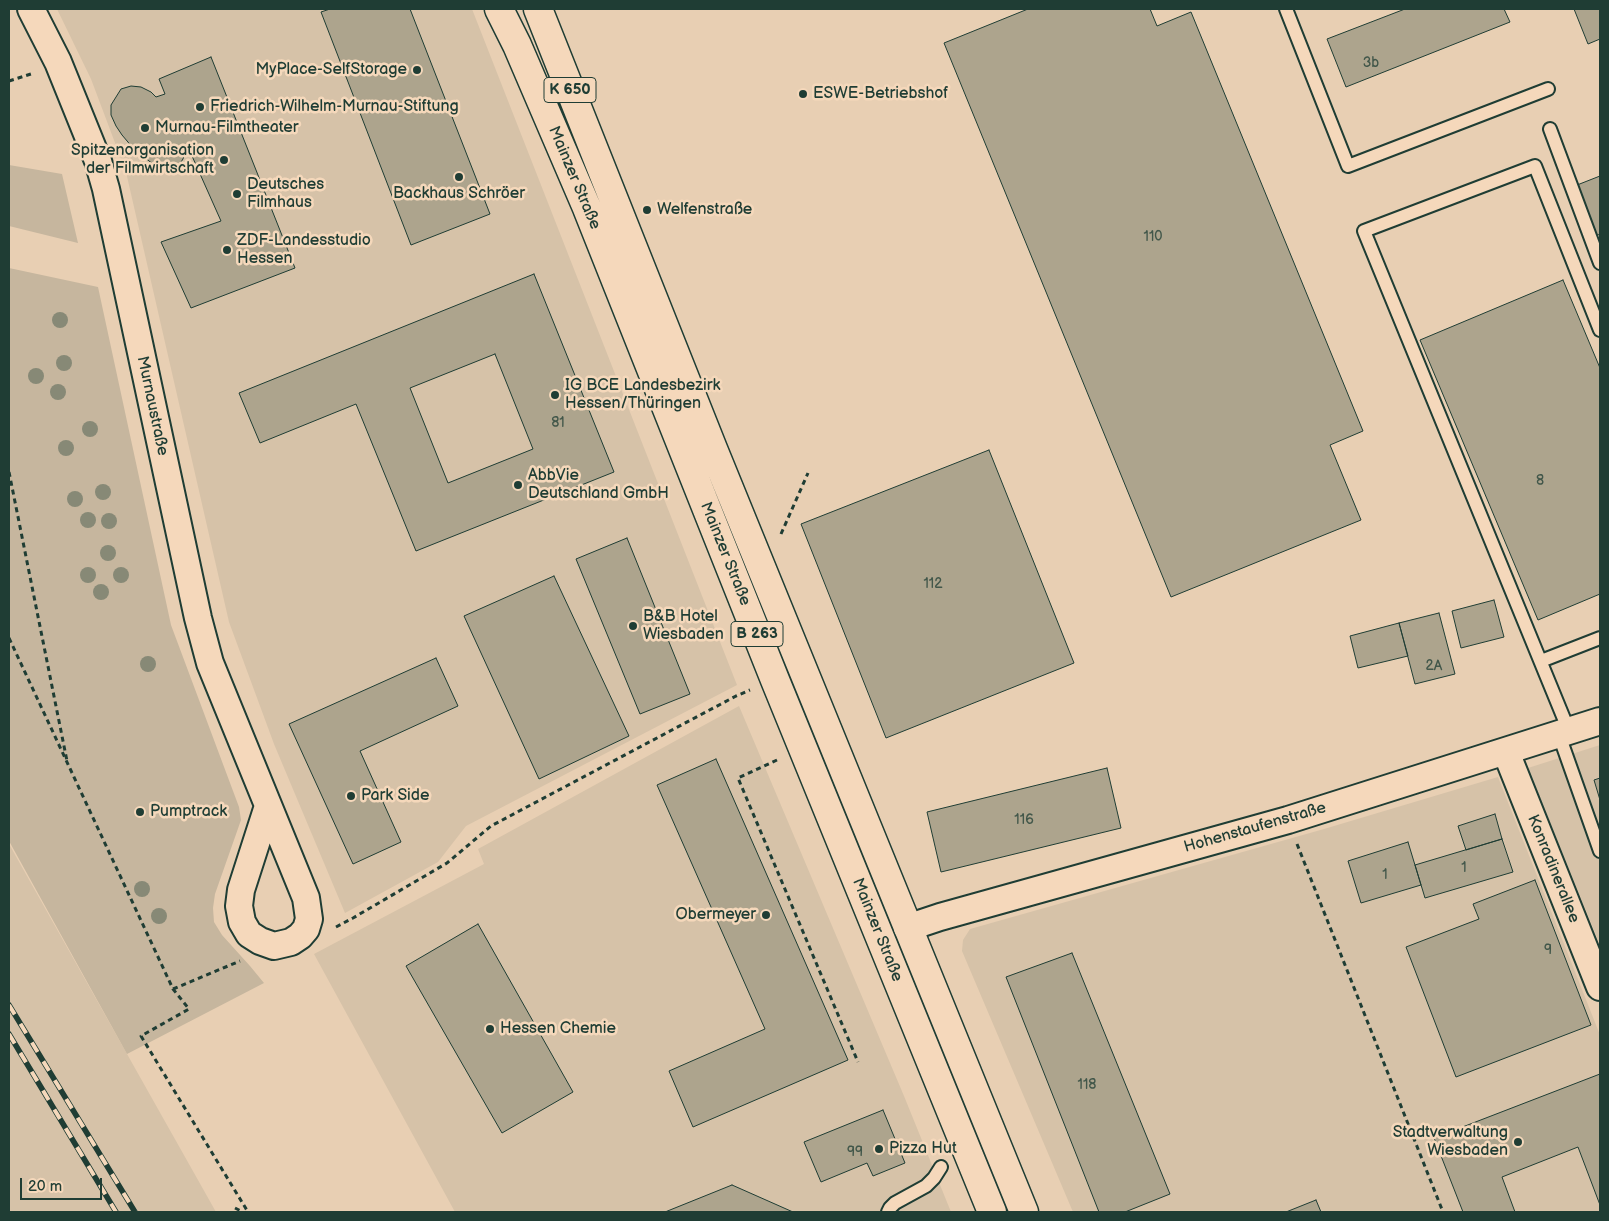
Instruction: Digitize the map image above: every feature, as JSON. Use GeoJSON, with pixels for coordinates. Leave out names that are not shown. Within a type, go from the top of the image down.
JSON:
{"type":"FeatureCollection","features":[{"type":"Feature","properties":{"kind":"main road","name":"Mainzer Straße"},"geometry":{"type":"LineString","coordinates":[[499,9],[522,56],[588,208],[776,680],[992,1212]]}},
{"type":"Feature","properties":{"kind":"main road","name":"Mainzer Straße"},"geometry":{"type":"LineString","coordinates":[[538,9],[713,449],[1024,1212]]}},
{"type":"Feature","properties":{"kind":"street","name":"Murnaustraße"},"geometry":{"type":"LineString","coordinates":[[31,9],[58,62],[98,161],[106,189],[198,618],[210,663],[306,898],[309,919],[306,929],[300,936],[292,942],[274,946],[260,941]]}},
{"type":"Feature","properties":{"kind":"street","name":"Hohenstaufenstraße"},"geometry":{"type":"LineString","coordinates":[[907,928],[940,917],[1288,820],[1600,721]]}},
{"type":"Feature","properties":{"kind":"street","name":"Konradinerallee"},"geometry":{"type":"LineString","coordinates":[[1506,752],[1600,987]]}},
{"type":"Feature","properties":{"kind":"street"},"geometry":{"type":"LineString","coordinates":[[260,941],[249,934],[242,922],[239,906],[241,890],[268,806]]}},
{"type":"Feature","properties":{"kind":"lane"},"geometry":{"type":"LineString","coordinates":[[1289,10],[1348,166],[1548,88]]}},
{"type":"Feature","properties":{"kind":"lane"},"geometry":{"type":"LineString","coordinates":[[1550,129],[1600,263]]}},
{"type":"Feature","properties":{"kind":"lane"},"geometry":{"type":"LineString","coordinates":[[1600,330],[1535,166],[1364,231],[1541,661],[1600,851]]}},
{"type":"Feature","properties":{"kind":"lane"},"geometry":{"type":"LineString","coordinates":[[1541,661],[1600,638]]}},
{"type":"Feature","properties":{"kind":"lane"},"geometry":{"type":"LineString","coordinates":[[888,1212],[895,1203],[926,1186],[941,1167]]}},
{"type":"Feature","properties":{"kind":"path"},"geometry":{"type":"LineString","coordinates":[[9,472],[68,766]]}},
{"type":"Feature","properties":{"kind":"path"},"geometry":{"type":"LineString","coordinates":[[781,534],[808,473]]}},
{"type":"Feature","properties":{"kind":"path"},"geometry":{"type":"LineString","coordinates":[[9,638],[173,989],[189,1009],[141,1036],[248,1212]]}},
{"type":"Feature","properties":{"kind":"path"},"geometry":{"type":"LineString","coordinates":[[333,928],[447,863],[491,826],[736,696],[776,680]]}},
{"type":"Feature","properties":{"kind":"path"},"geometry":{"type":"LineString","coordinates":[[777,760],[738,778],[858,1062]]}},
{"type":"Feature","properties":{"kind":"path"},"geometry":{"type":"LineString","coordinates":[[1288,820],[1443,1212]]}},
{"type":"Feature","properties":{"kind":"path"},"geometry":{"type":"LineString","coordinates":[[173,989],[251,955],[260,941]]}},
{"type":"Feature","properties":{"kind":"path"},"geometry":{"type":"LineString","coordinates":[[235,1208],[243,1212]]}},
{"type":"Feature","properties":{"kind":"shaded area"},"geometry":{"type":"Polygon","coordinates":[[[57,9],[472,9],[737,685],[466,826],[438,862],[345,913],[274,744],[229,622],[126,172],[91,79],[57,9]]]}},
{"type":"Feature","properties":{"kind":"shaded area"},"geometry":{"type":"Polygon","coordinates":[[[9,165],[62,174],[78,243],[9,226],[9,165]]]}},
{"type":"Feature","properties":{"kind":"shaded area"},"geometry":{"type":"Polygon","coordinates":[[[9,268],[98,287],[171,625],[239,807],[241,820],[215,894],[214,922],[222,935],[264,983],[127,1054],[9,841],[9,268]]]}},
{"type":"Feature","properties":{"kind":"shaded area"},"geometry":{"type":"Polygon","coordinates":[[[739,706],[951,1212],[455,1212],[314,954],[484,864],[478,849],[739,706]]]}},
{"type":"Feature","properties":{"kind":"shaded area"},"geometry":{"type":"Polygon","coordinates":[[[1600,745],[1600,945],[1528,768],[1600,745]]]}},
{"type":"Feature","properties":{"kind":"shaded area"},"geometry":{"type":"Polygon","coordinates":[[[1498,777],[1600,1035],[1600,1212],[1073,1212],[962,951],[963,940],[970,929],[1324,829],[1498,777]]]}},
{"type":"Feature","properties":{"kind":"shaded area"},"geometry":{"type":"Polygon","coordinates":[[[9,844],[127,1054],[216,1212],[9,1212],[9,844]]]}},
{"type":"Feature","properties":{"kind":"building"},"geometry":{"type":"Polygon","coordinates":[[[330,9],[410,9],[490,214],[411,245],[321,12],[330,9]]]}},
{"type":"Feature","properties":{"kind":"building"},"geometry":{"type":"Polygon","coordinates":[[[1028,9],[1150,9],[1157,26],[1191,12],[1363,431],[1330,445],[1361,520],[1171,597],[944,43],[1028,9]]]}},
{"type":"Feature","properties":{"kind":"building"},"geometry":{"type":"Polygon","coordinates":[[[1405,9],[1504,9],[1510,22],[1346,87],[1327,39],[1405,9]]]}},
{"type":"Feature","properties":{"kind":"building"},"geometry":{"type":"Polygon","coordinates":[[[1574,9],[1600,9],[1600,39],[1588,44],[1574,9]]]}},
{"type":"Feature","properties":{"kind":"building","name":"Deutsches Filmhaus"},"geometry":{"type":"Polygon","coordinates":[[[211,57],[295,268],[191,308],[161,242],[221,221],[188,147],[179,165],[172,168],[163,168],[154,165],[133,148],[122,135],[111,115],[111,105],[121,89],[131,86],[141,87],[156,97],[165,94],[159,79],[211,57]]]}},
{"type":"Feature","properties":{"kind":"building"},"geometry":{"type":"Polygon","coordinates":[[[1600,176],[1600,234],[1592,238],[1572,187],[1600,176]]]}},
{"type":"Feature","properties":{"kind":"building"},"geometry":{"type":"Polygon","coordinates":[[[534,274],[614,472],[416,551],[356,404],[260,443],[239,393],[534,274]],[[495,354],[410,388],[448,483],[533,449],[495,354]]]}},
{"type":"Feature","properties":{"kind":"building"},"geometry":{"type":"Polygon","coordinates":[[[1563,280],[1600,368],[1600,594],[1538,620],[1420,340],[1563,280]]]}},
{"type":"Feature","properties":{"kind":"building"},"geometry":{"type":"Polygon","coordinates":[[[989,450],[1074,663],[886,738],[801,524],[989,450]]]}},
{"type":"Feature","properties":{"kind":"building","name":"B&B Hotel Wiesbaden"},"geometry":{"type":"Polygon","coordinates":[[[627,538],[690,694],[640,714],[576,559],[627,538]]]}},
{"type":"Feature","properties":{"kind":"building"},"geometry":{"type":"Polygon","coordinates":[[[554,576],[629,736],[539,779],[464,616],[554,576]]]}},
{"type":"Feature","properties":{"kind":"building"},"geometry":{"type":"Polygon","coordinates":[[[1494,600],[1504,637],[1461,648],[1452,611],[1494,600]]]}},
{"type":"Feature","properties":{"kind":"building"},"geometry":{"type":"Polygon","coordinates":[[[1439,613],[1455,674],[1415,684],[1399,623],[1439,613]]]}},
{"type":"Feature","properties":{"kind":"building"},"geometry":{"type":"Polygon","coordinates":[[[1399,623],[1408,656],[1358,668],[1350,636],[1399,623]]]}},
{"type":"Feature","properties":{"kind":"building","name":"Park Side"},"geometry":{"type":"Polygon","coordinates":[[[436,658],[458,706],[360,751],[401,842],[353,864],[289,724],[436,658]]]}},
{"type":"Feature","properties":{"kind":"building"},"geometry":{"type":"Polygon","coordinates":[[[716,759],[848,1060],[693,1127],[669,1071],[765,1029],[657,785],[716,759]]]}},
{"type":"Feature","properties":{"kind":"building"},"geometry":{"type":"Polygon","coordinates":[[[1107,768],[1121,828],[941,872],[927,812],[1107,768]]]}},
{"type":"Feature","properties":{"kind":"building"},"geometry":{"type":"Polygon","coordinates":[[[1600,778],[1600,800],[1594,780],[1600,778]]]}},
{"type":"Feature","properties":{"kind":"building"},"geometry":{"type":"Polygon","coordinates":[[[1495,814],[1502,839],[1466,850],[1458,826],[1495,814]]]}},
{"type":"Feature","properties":{"kind":"building"},"geometry":{"type":"Polygon","coordinates":[[[1502,839],[1513,872],[1425,898],[1415,865],[1502,839]]]}},
{"type":"Feature","properties":{"kind":"building"},"geometry":{"type":"Polygon","coordinates":[[[1408,842],[1421,885],[1361,903],[1348,861],[1408,842]]]}},
{"type":"Feature","properties":{"kind":"building"},"geometry":{"type":"Polygon","coordinates":[[[1535,880],[1591,1025],[1456,1077],[1406,947],[1479,919],[1473,904],[1535,880]]]}},
{"type":"Feature","properties":{"kind":"building","name":"Hessen Chemie"},"geometry":{"type":"Polygon","coordinates":[[[478,924],[573,1092],[502,1133],[406,966],[478,924]]]}},
{"type":"Feature","properties":{"kind":"building"},"geometry":{"type":"Polygon","coordinates":[[[1072,953],[1170,1194],[1125,1212],[1099,1212],[1006,977],[1072,953]]]}},
{"type":"Feature","properties":{"kind":"building","name":"Stadtverwaltung Wiesbaden"},"geometry":{"type":"Polygon","coordinates":[[[1600,1074],[1600,1205],[1578,1147],[1502,1177],[1515,1212],[1463,1212],[1434,1138],[1600,1074]]]}},
{"type":"Feature","properties":{"kind":"building"},"geometry":{"type":"Polygon","coordinates":[[[883,1110],[905,1163],[873,1176],[867,1163],[821,1182],[804,1142],[883,1110]]]}},
{"type":"Feature","properties":{"kind":"building"},"geometry":{"type":"Polygon","coordinates":[[[732,1185],[793,1212],[665,1212],[732,1185]]]}},
{"type":"Feature","properties":{"kind":"building"},"geometry":{"type":"Polygon","coordinates":[[[1316,1200],[1321,1212],[1286,1212],[1316,1200]]]}},
{"type":"Feature","properties":{"kind":"railway"},"geometry":{"type":"LineString","coordinates":[[9,1005],[135,1212]]}},
{"type":"Feature","properties":{"kind":"railway"},"geometry":{"type":"LineString","coordinates":[[9,1034],[116,1212]]}},
{"type":"Feature","properties":{"kind":"place","name":"MyPlace-SelfStorage"},"geometry":{"type":"Point","coordinates":[417,70]}},
{"type":"Feature","properties":{"kind":"place","name":"ESWE-Betriebshof"},"geometry":{"type":"Point","coordinates":[803,94]}},
{"type":"Feature","properties":{"kind":"place","name":"Friedrich-Wilhelm-Murnau-Stiftung"},"geometry":{"type":"Point","coordinates":[200,107]}},
{"type":"Feature","properties":{"kind":"place","name":"Murnau-Filmtheater"},"geometry":{"type":"Point","coordinates":[145,128]}},
{"type":"Feature","properties":{"kind":"place","name":"Spitzenorganisation der Filmwirtschaft"},"geometry":{"type":"Point","coordinates":[224,160]}},
{"type":"Feature","properties":{"kind":"place","name":"Backhaus Schröer"},"geometry":{"type":"Point","coordinates":[459,177]}},
{"type":"Feature","properties":{"kind":"place","name":"Deutsches Filmhaus"},"geometry":{"type":"Point","coordinates":[237,194]}},
{"type":"Feature","properties":{"kind":"place","name":"Welfenstraße"},"geometry":{"type":"Point","coordinates":[647,210]}},
{"type":"Feature","properties":{"kind":"place","name":"ZDF-Landesstudio Hessen"},"geometry":{"type":"Point","coordinates":[227,250]}},
{"type":"Feature","properties":{"kind":"place","name":"IG BCE Landesbezirk Hessen/Thüringen"},"geometry":{"type":"Point","coordinates":[555,395]}},
{"type":"Feature","properties":{"kind":"place","name":"AbbVie Deutschland GmbH"},"geometry":{"type":"Point","coordinates":[518,485]}},
{"type":"Feature","properties":{"kind":"place","name":"B&B Hotel Wiesbaden"},"geometry":{"type":"Point","coordinates":[633,626]}},
{"type":"Feature","properties":{"kind":"place","name":"Park Side"},"geometry":{"type":"Point","coordinates":[351,796]}},
{"type":"Feature","properties":{"kind":"place","name":"Pumptrack"},"geometry":{"type":"Point","coordinates":[140,812]}},
{"type":"Feature","properties":{"kind":"place","name":"Obermeyer"},"geometry":{"type":"Point","coordinates":[766,915]}},
{"type":"Feature","properties":{"kind":"place","name":"Hessen Chemie"},"geometry":{"type":"Point","coordinates":[490,1029]}},
{"type":"Feature","properties":{"kind":"place","name":"Stadtverwaltung Wiesbaden"},"geometry":{"type":"Point","coordinates":[1518,1142]}},
{"type":"Feature","properties":{"kind":"place","name":"Pizza Hut"},"geometry":{"type":"Point","coordinates":[879,1149]}}]}
